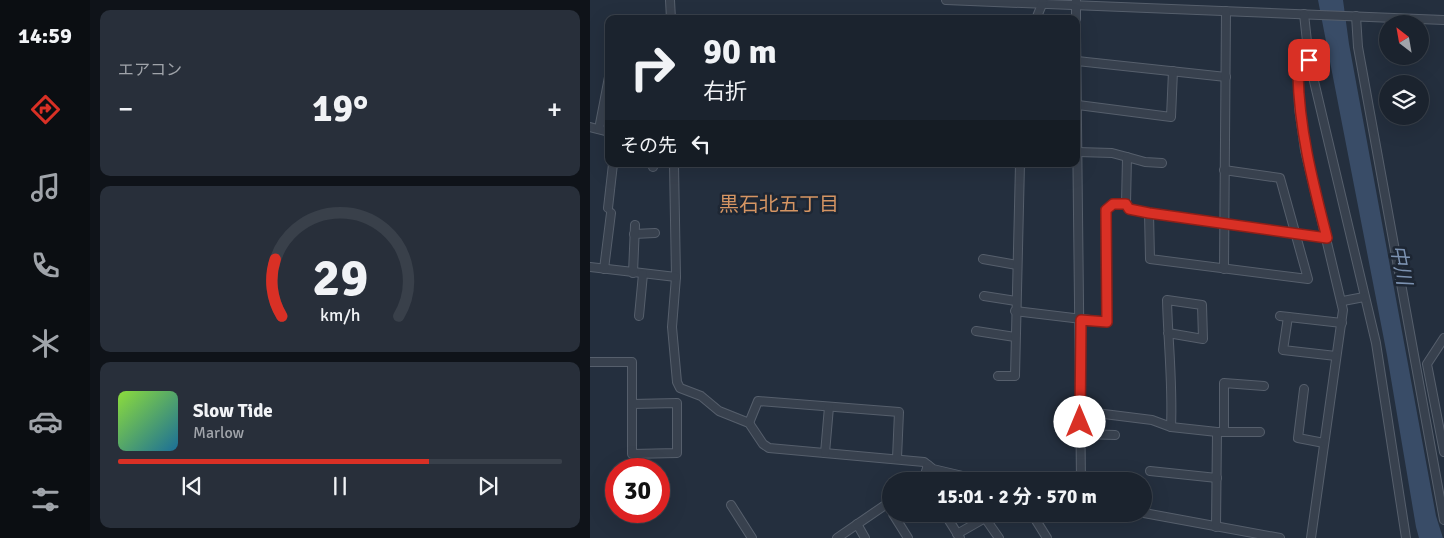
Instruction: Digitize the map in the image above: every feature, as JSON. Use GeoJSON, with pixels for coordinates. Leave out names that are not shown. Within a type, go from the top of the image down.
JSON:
{"type":"FeatureCollection","features":[{"type":"Feature","properties":{"kind":"street"},"geometry":{"type":"LineString","coordinates":[[670,0],[671,15]]}},
{"type":"Feature","properties":{"kind":"street"},"geometry":{"type":"LineString","coordinates":[[946,0],[1076,2],[1226,11],[1444,20]]}},
{"type":"Feature","properties":{"kind":"street"},"geometry":{"type":"LineString","coordinates":[[1038,15],[1043,2]]}},
{"type":"Feature","properties":{"kind":"street"},"geometry":{"type":"LineString","coordinates":[[1076,2],[1076,15]]}},
{"type":"Feature","properties":{"kind":"street"},"geometry":{"type":"LineString","coordinates":[[1224,269],[1226,11]]}},
{"type":"Feature","properties":{"kind":"street"},"geometry":{"type":"LineString","coordinates":[[1304,14],[1309,60],[1376,343],[1406,538]]}},
{"type":"Feature","properties":{"kind":"street"},"geometry":{"type":"LineString","coordinates":[[1353,16],[1444,520]]}},
{"type":"Feature","properties":{"kind":"street"},"geometry":{"type":"LineString","coordinates":[[1309,60],[1298,73],[1299,108],[1310,174],[1343,301],[1342,323],[1311,538]]}},
{"type":"Feature","properties":{"kind":"street"},"geometry":{"type":"LineString","coordinates":[[1080,61],[1226,77]]}},
{"type":"Feature","properties":{"kind":"street"},"geometry":{"type":"LineString","coordinates":[[1080,105],[1171,117],[1173,71]]}},
{"type":"Feature","properties":{"kind":"street"},"geometry":{"type":"LineString","coordinates":[[599,129],[605,98]]}},
{"type":"Feature","properties":{"kind":"street"},"geometry":{"type":"LineString","coordinates":[[590,126],[605,131]]}},
{"type":"Feature","properties":{"kind":"street"},"geometry":{"type":"LineString","coordinates":[[1080,152],[1112,153],[1145,162],[1162,163]]}},
{"type":"Feature","properties":{"kind":"street"},"geometry":{"type":"LineString","coordinates":[[1127,157],[1126,204],[1129,209],[1327,238]]}},
{"type":"Feature","properties":{"kind":"street"},"geometry":{"type":"LineString","coordinates":[[604,269],[613,167]]}},
{"type":"Feature","properties":{"kind":"street"},"geometry":{"type":"LineString","coordinates":[[674,167],[676,277],[672,327],[677,382],[680,388],[701,396],[719,411],[748,423],[763,444],[769,448],[897,458],[924,462],[933,469],[946,472]]}},
{"type":"Feature","properties":{"kind":"street"},"geometry":{"type":"LineString","coordinates":[[998,376],[1015,376],[1016,264],[1020,167]]}},
{"type":"Feature","properties":{"kind":"street"},"geometry":{"type":"LineString","coordinates":[[1078,167],[1081,472]]}},
{"type":"Feature","properties":{"kind":"street"},"geometry":{"type":"LineString","coordinates":[[1149,213],[1150,259],[1308,279],[1280,178],[1224,170]]}},
{"type":"Feature","properties":{"kind":"street"},"geometry":{"type":"LineString","coordinates":[[1016,311],[1107,322],[1106,210],[1113,204],[1126,204]]}},
{"type":"Feature","properties":{"kind":"street"},"geometry":{"type":"LineString","coordinates":[[633,272],[635,225]]}},
{"type":"Feature","properties":{"kind":"street"},"geometry":{"type":"LineString","coordinates":[[634,234],[655,233]]}},
{"type":"Feature","properties":{"kind":"street"},"geometry":{"type":"LineString","coordinates":[[983,259],[1016,264]]}},
{"type":"Feature","properties":{"kind":"street"},"geometry":{"type":"LineString","coordinates":[[590,267],[676,277]]}},
{"type":"Feature","properties":{"kind":"street"},"geometry":{"type":"LineString","coordinates":[[639,316],[643,274]]}},
{"type":"Feature","properties":{"kind":"street"},"geometry":{"type":"LineString","coordinates":[[984,296],[1016,301]]}},
{"type":"Feature","properties":{"kind":"street"},"geometry":{"type":"LineString","coordinates":[[1343,301],[1364,297]]}},
{"type":"Feature","properties":{"kind":"street"},"geometry":{"type":"LineString","coordinates":[[1168,333],[1203,339],[1202,305],[1168,300],[1168,333],[1173,387],[1171,427]]}},
{"type":"Feature","properties":{"kind":"street"},"geometry":{"type":"LineString","coordinates":[[1336,356],[1283,350],[1284,316],[1342,323]]}},
{"type":"Feature","properties":{"kind":"street"},"geometry":{"type":"LineString","coordinates":[[976,331],[1015,336]]}},
{"type":"Feature","properties":{"kind":"street"},"geometry":{"type":"LineString","coordinates":[[1444,338],[1427,364],[1441,418],[1444,452]]}},
{"type":"Feature","properties":{"kind":"street"},"geometry":{"type":"LineString","coordinates":[[590,362],[632,362],[632,404],[632,454],[677,454],[677,403],[632,404]]}},
{"type":"Feature","properties":{"kind":"street"},"geometry":{"type":"LineString","coordinates":[[1216,527],[1217,478],[1224,383],[1264,386]]}},
{"type":"Feature","properties":{"kind":"street"},"geometry":{"type":"LineString","coordinates":[[1304,389],[1298,438],[1324,443]]}},
{"type":"Feature","properties":{"kind":"street"},"geometry":{"type":"LineString","coordinates":[[748,423],[758,401],[899,412],[897,458]]}},
{"type":"Feature","properties":{"kind":"street"},"geometry":{"type":"LineString","coordinates":[[825,453],[829,407]]}},
{"type":"Feature","properties":{"kind":"street"},"geometry":{"type":"LineString","coordinates":[[1080,411],[1152,420],[1171,427],[1260,432]]}},
{"type":"Feature","properties":{"kind":"street"},"geometry":{"type":"LineString","coordinates":[[1080,434],[1115,436]]}},
{"type":"Feature","properties":{"kind":"street"},"geometry":{"type":"LineString","coordinates":[[926,472],[928,465]]}},
{"type":"Feature","properties":{"kind":"street"},"geometry":{"type":"LineString","coordinates":[[1150,471],[1217,478]]}},
{"type":"Feature","properties":{"kind":"street"},"geometry":{"type":"LineString","coordinates":[[731,505],[752,538]]}},
{"type":"Feature","properties":{"kind":"street"},"geometry":{"type":"LineString","coordinates":[[837,538],[856,524],[882,512]]}},
{"type":"Feature","properties":{"kind":"street"},"geometry":{"type":"LineString","coordinates":[[1152,515],[1280,538]]}},
{"type":"Feature","properties":{"kind":"street"},"geometry":{"type":"LineString","coordinates":[[950,522],[959,536],[985,518],[999,538]]}},
{"type":"Feature","properties":{"kind":"street"},"geometry":{"type":"LineString","coordinates":[[899,522],[908,538]]}},
{"type":"Feature","properties":{"kind":"street"},"geometry":{"type":"LineString","coordinates":[[1037,522],[1047,538]]}},
{"type":"Feature","properties":{"kind":"street"},"geometry":{"type":"LineString","coordinates":[[856,524],[865,538]]}},
{"type":"Feature","properties":{"kind":"water"},"geometry":{"type":"Polygon","coordinates":[[[1318,0],[1343,0],[1349,44],[1436,516],[1443,538],[1419,538],[1416,527],[1387,355],[1318,0]]]}},
{"type":"Feature","properties":{"kind":"district","name":"黒石北五丁目"},"geometry":{"type":"Point","coordinates":[779,204]}},
{"type":"Feature","properties":{"kind":"route"},"geometry":{"type":"LineString","coordinates":[[1080,422],[1081,320],[1107,322],[1106,210],[1113,204],[1126,204],[1129,209],[1149,213],[1327,238],[1310,174],[1299,108],[1298,73],[1303,64],[1309,60]]}},
{"type":"Feature","properties":{"kind":"water label","name":"中川"},"geometry":{"type":"Point","coordinates":[1401,265]}}]}
